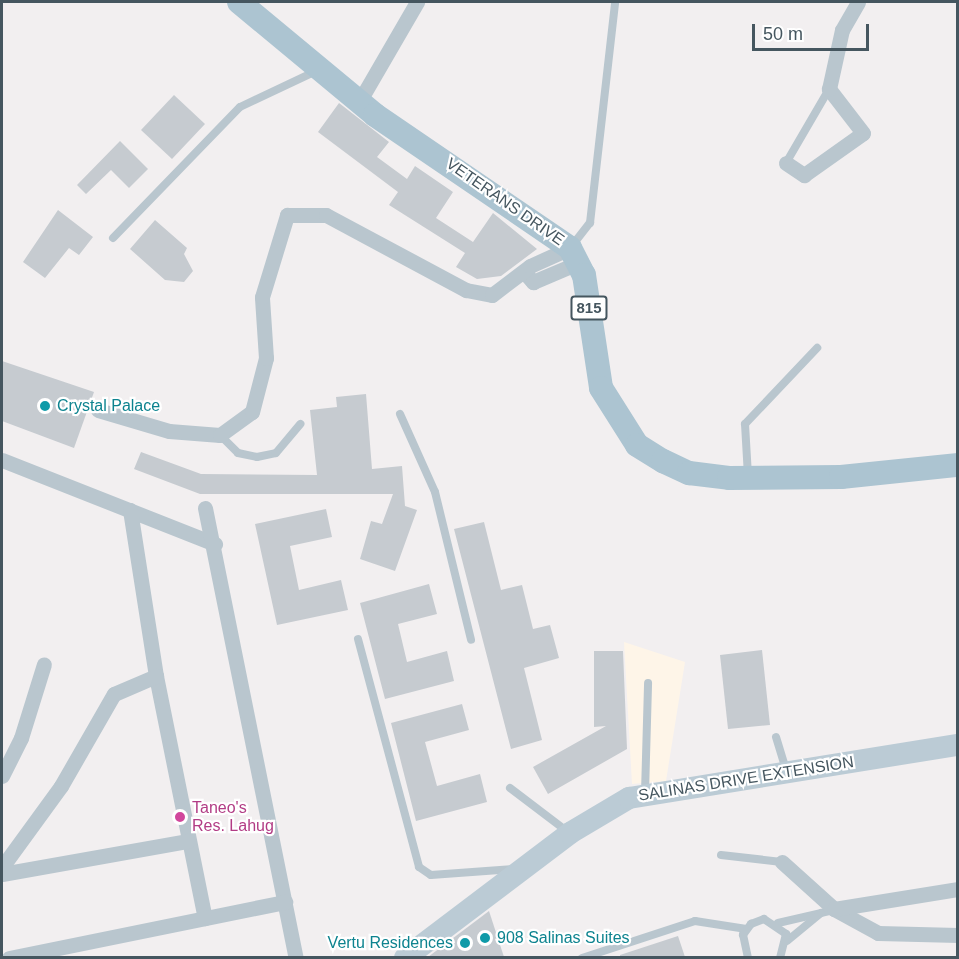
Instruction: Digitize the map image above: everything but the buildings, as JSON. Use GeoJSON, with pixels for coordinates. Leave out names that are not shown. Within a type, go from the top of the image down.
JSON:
{"type":"FeatureCollection","features":[{"type":"Feature","properties":{"kind":"main road","name":"VETERANS DRIVE"},"geometry":{"type":"LineString","coordinates":[[239,2],[317,70],[359,102],[574,256]]}},
{"type":"Feature","properties":{"kind":"main road","name":"815"},"geometry":{"type":"LineString","coordinates":[[574,256],[601,388],[617,419],[637,445],[663,461],[689,472],[748,478],[841,477],[957,465]]}},
{"type":"Feature","properties":{"kind":"street"},"geometry":{"type":"LineString","coordinates":[[359,102],[417,2]]}},
{"type":"Feature","properties":{"kind":"street"},"geometry":{"type":"LineString","coordinates":[[786,163],[804,175],[863,133],[829,89],[842,30],[858,2]]}},
{"type":"Feature","properties":{"kind":"street"},"geometry":{"type":"LineString","coordinates":[[98,410],[170,431],[220,435],[252,412],[263,381],[262,297],[287,215],[326,215],[466,290],[492,295],[525,274],[533,282],[574,256]]}},
{"type":"Feature","properties":{"kind":"street"},"geometry":{"type":"LineString","coordinates":[[2,460],[215,544]]}},
{"type":"Feature","properties":{"kind":"street"},"geometry":{"type":"LineString","coordinates":[[205,508],[215,544],[296,957]]}},
{"type":"Feature","properties":{"kind":"street"},"geometry":{"type":"LineString","coordinates":[[130,510],[156,676],[205,918]]}},
{"type":"Feature","properties":{"kind":"street"},"geometry":{"type":"LineString","coordinates":[[2,776],[21,738],[44,664]]}},
{"type":"Feature","properties":{"kind":"street"},"geometry":{"type":"LineString","coordinates":[[2,867],[61,786],[114,694],[156,676]]}},
{"type":"Feature","properties":{"kind":"street","name":"SALINAS DRIVE EXTENSION"},"geometry":{"type":"LineString","coordinates":[[405,957],[570,833],[645,795],[957,745]]}},
{"type":"Feature","properties":{"kind":"street"},"geometry":{"type":"LineString","coordinates":[[2,874],[188,841]]}},
{"type":"Feature","properties":{"kind":"street"},"geometry":{"type":"LineString","coordinates":[[782,862],[828,911],[878,933],[957,936]]}},
{"type":"Feature","properties":{"kind":"street"},"geometry":{"type":"LineString","coordinates":[[828,911],[957,889]]}},
{"type":"Feature","properties":{"kind":"street"},"geometry":{"type":"LineString","coordinates":[[9,957],[285,902]]}},
{"type":"Feature","properties":{"kind":"lane"},"geometry":{"type":"LineString","coordinates":[[574,256],[590,222],[615,2]]}},
{"type":"Feature","properties":{"kind":"lane"},"geometry":{"type":"LineString","coordinates":[[113,238],[240,107],[317,70]]}},
{"type":"Feature","properties":{"kind":"lane"},"geometry":{"type":"LineString","coordinates":[[786,163],[829,89]]}},
{"type":"Feature","properties":{"kind":"lane"},"geometry":{"type":"LineString","coordinates":[[748,478],[745,424],[817,348]]}},
{"type":"Feature","properties":{"kind":"lane"},"geometry":{"type":"LineString","coordinates":[[400,414],[435,492],[471,640]]}},
{"type":"Feature","properties":{"kind":"lane"},"geometry":{"type":"LineString","coordinates":[[220,435],[238,453],[256,457],[276,453],[300,424]]}},
{"type":"Feature","properties":{"kind":"lane"},"geometry":{"type":"LineString","coordinates":[[358,639],[419,867],[431,875],[521,871]]}},
{"type":"Feature","properties":{"kind":"lane"},"geometry":{"type":"LineString","coordinates":[[645,795],[648,683]]}},
{"type":"Feature","properties":{"kind":"lane"},"geometry":{"type":"LineString","coordinates":[[776,737],[787,774]]}},
{"type":"Feature","properties":{"kind":"lane"},"geometry":{"type":"LineString","coordinates":[[510,788],[570,833]]}},
{"type":"Feature","properties":{"kind":"lane"},"geometry":{"type":"LineString","coordinates":[[720,855],[782,862]]}},
{"type":"Feature","properties":{"kind":"lane"},"geometry":{"type":"LineString","coordinates":[[582,957],[695,921],[746,929],[764,919],[778,923],[828,911]]}},
{"type":"Feature","properties":{"kind":"lane"},"geometry":{"type":"LineString","coordinates":[[780,957],[787,941],[828,911]]}},
{"type":"Feature","properties":{"kind":"lane"},"geometry":{"type":"LineString","coordinates":[[778,923],[787,941]]}},
{"type":"Feature","properties":{"kind":"lane"},"geometry":{"type":"LineString","coordinates":[[746,929],[742,942],[748,957]]}},
{"type":"Feature","properties":{"kind":"shaded area"},"geometry":{"type":"Polygon","coordinates":[[[624,642],[685,662],[666,781],[632,784],[624,642]]]}},
{"type":"Feature","properties":{"kind":"place","name":"Crystal Palace"},"geometry":{"type":"Point","coordinates":[45,406]}},
{"type":"Feature","properties":{"kind":"place","name":"Taneo's Res. Lahug"},"geometry":{"type":"Point","coordinates":[180,817]}},
{"type":"Feature","properties":{"kind":"place","name":"908 Salinas Suites"},"geometry":{"type":"Point","coordinates":[485,938]}},
{"type":"Feature","properties":{"kind":"place","name":"Vertu Residences"},"geometry":{"type":"Point","coordinates":[465,943]}}]}
